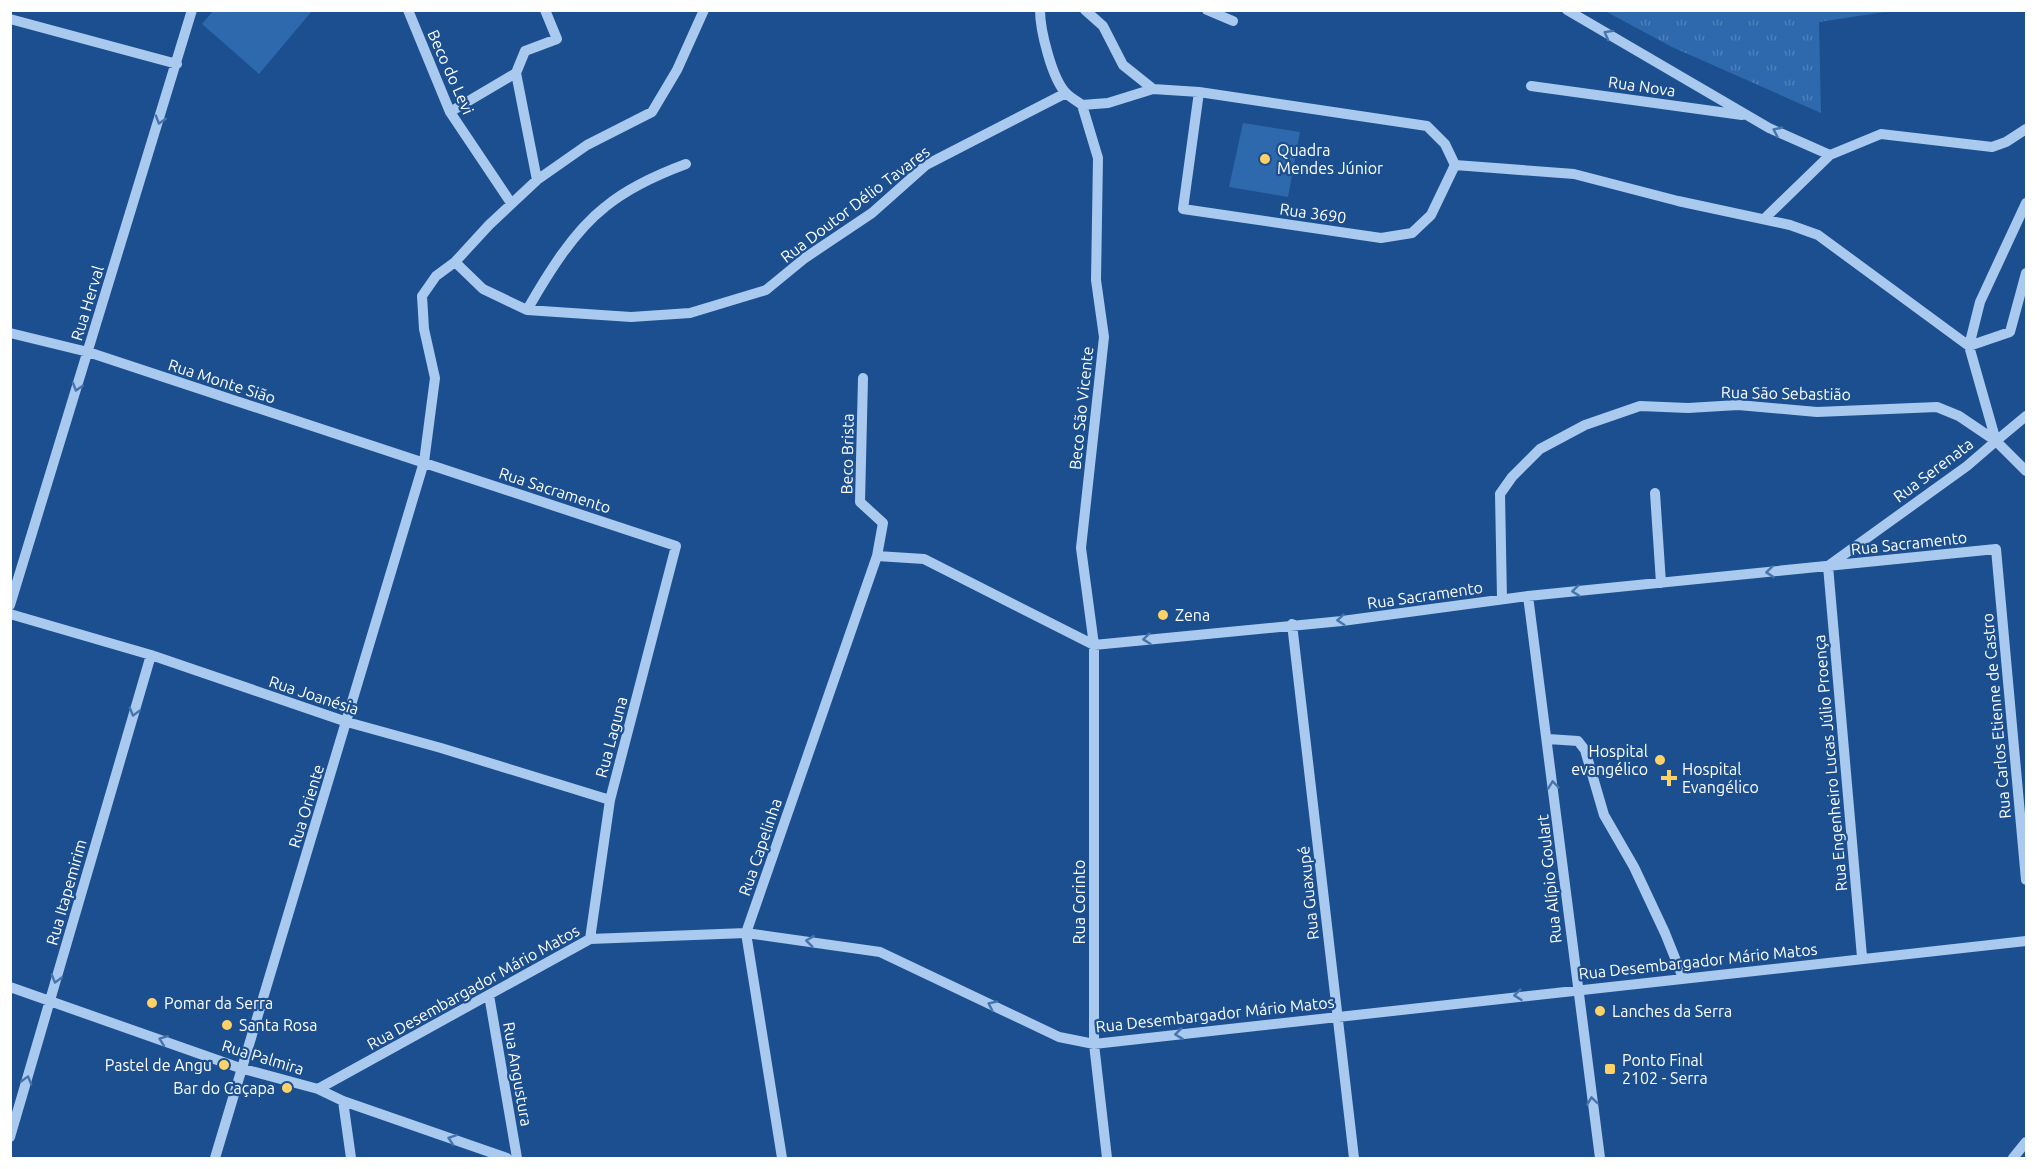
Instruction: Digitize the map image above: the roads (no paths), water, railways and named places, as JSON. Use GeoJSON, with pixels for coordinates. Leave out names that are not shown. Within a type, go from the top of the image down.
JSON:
{"type":"FeatureCollection","features":[{"type":"Feature","properties":{"kind":"street","name":"Rua Herval"},"geometry":{"type":"LineString","coordinates":[[10,605],[192,10]]}},
{"type":"Feature","properties":{"kind":"street","name":"Beco do Levi"},"geometry":{"type":"LineString","coordinates":[[408,10],[450,112],[511,203]]}},
{"type":"Feature","properties":{"kind":"street"},"geometry":{"type":"LineString","coordinates":[[537,180],[516,73],[525,51],[557,39],[545,10]]}},
{"type":"Feature","properties":{"kind":"street"},"geometry":{"type":"LineString","coordinates":[[455,262],[511,203],[537,180],[587,145],[652,112],[677,70],[704,10]]}},
{"type":"Feature","properties":{"kind":"street"},"geometry":{"type":"LineString","coordinates":[[1040,10],[1040,25],[1058,81],[1066,93],[1082,105],[1108,103],[1153,89],[1199,92],[1427,126],[1445,144],[1455,165],[1574,174],[1678,201],[1764,219],[1818,235],[1969,346],[2010,332],[2026,273]]}},
{"type":"Feature","properties":{"kind":"street"},"geometry":{"type":"LineString","coordinates":[[1085,10],[1103,26],[1124,65],[1153,89]]}},
{"type":"Feature","properties":{"kind":"street"},"geometry":{"type":"LineString","coordinates":[[1207,10],[1233,21]]}},
{"type":"Feature","properties":{"kind":"street"},"geometry":{"type":"LineString","coordinates":[[1567,10],[1748,116],[1830,155]]}},
{"type":"Feature","properties":{"kind":"street"},"geometry":{"type":"LineString","coordinates":[[10,19],[177,64]]}},
{"type":"Feature","properties":{"kind":"street"},"geometry":{"type":"LineString","coordinates":[[450,112],[516,73]]}},
{"type":"Feature","properties":{"kind":"street","name":"Rua Nova"},"geometry":{"type":"LineString","coordinates":[[1531,86],[1748,116]]}},
{"type":"Feature","properties":{"kind":"street","name":"Rua 3690"},"geometry":{"type":"LineString","coordinates":[[1199,92],[1183,209],[1381,238],[1412,233],[1431,215],[1455,165]]}},
{"type":"Feature","properties":{"kind":"street","name":"Rua Doutor Délio Tavares"},"geometry":{"type":"LineString","coordinates":[[455,262],[483,290],[526,310],[631,317],[690,313],[766,290],[805,258],[872,213],[926,165],[1066,93]]}},
{"type":"Feature","properties":{"kind":"street","name":"Beco São Vicente"},"geometry":{"type":"LineString","coordinates":[[1082,105],[1098,158],[1096,280],[1104,338],[1080,548],[1094,645]]}},
{"type":"Feature","properties":{"kind":"street"},"geometry":{"type":"LineString","coordinates":[[1764,219],[1830,155],[1881,134],[1992,147],[2006,142],[2026,129]]}},
{"type":"Feature","properties":{"kind":"street"},"geometry":{"type":"LineString","coordinates":[[526,310],[553,264],[604,207],[658,174],[687,164]]}},
{"type":"Feature","properties":{"kind":"street","name":"Rua Serenata"},"geometry":{"type":"LineString","coordinates":[[1828,566],[1967,466],[1996,441],[1969,346],[1980,302],[2026,202]]}},
{"type":"Feature","properties":{"kind":"street","name":"Rua Oriente"},"geometry":{"type":"LineString","coordinates":[[215,1158],[240,1068],[347,722],[424,462],[435,378],[424,329],[422,296],[436,276],[455,262]]}},
{"type":"Feature","properties":{"kind":"street","name":"Rua Monte Sião"},"geometry":{"type":"LineString","coordinates":[[10,333],[88,352],[424,462]]}},
{"type":"Feature","properties":{"kind":"street","name":"Beco Brista"},"geometry":{"type":"LineString","coordinates":[[863,378],[860,502],[883,523],[877,556]]}},
{"type":"Feature","properties":{"kind":"street","name":"Rua São Sebastião"},"geometry":{"type":"LineString","coordinates":[[1502,599],[1500,494],[1512,477],[1540,449],[1586,425],[1640,406],[1688,408],[1738,405],[1817,412],[1936,407],[1959,416],[1996,441],[2026,471]]}},
{"type":"Feature","properties":{"kind":"street"},"geometry":{"type":"LineString","coordinates":[[1996,441],[2026,416]]}},
{"type":"Feature","properties":{"kind":"street","name":"Rua Sacramento"},"geometry":{"type":"LineString","coordinates":[[424,462],[676,546]]}},
{"type":"Feature","properties":{"kind":"street"},"geometry":{"type":"LineString","coordinates":[[1654,493],[1661,583]]}},
{"type":"Feature","properties":{"kind":"street","name":"Rua Laguna"},"geometry":{"type":"LineString","coordinates":[[590,939],[610,800],[676,546]]}},
{"type":"Feature","properties":{"kind":"street","name":"Rua Sacramento"},"geometry":{"type":"LineString","coordinates":[[1094,645],[1292,624],[1342,621],[1528,596],[1996,549]]}},
{"type":"Feature","properties":{"kind":"street","name":"Rua Carlos Etienne de Castro"},"geometry":{"type":"LineString","coordinates":[[1996,549],[2026,880]]}},
{"type":"Feature","properties":{"kind":"street"},"geometry":{"type":"LineString","coordinates":[[877,556],[924,559],[1094,645]]}},
{"type":"Feature","properties":{"kind":"street","name":"Rua Capelinha"},"geometry":{"type":"LineString","coordinates":[[782,1158],[746,933],[877,556]]}},
{"type":"Feature","properties":{"kind":"street","name":"Rua Engenheiro Lucas Júlio Proença"},"geometry":{"type":"LineString","coordinates":[[1828,566],[1862,957]]}},
{"type":"Feature","properties":{"kind":"street","name":"Rua Alípio Goulart"},"geometry":{"type":"LineString","coordinates":[[1528,596],[1548,739],[1576,989],[1600,1158]]}},
{"type":"Feature","properties":{"kind":"street","name":"Rua Joanésia"},"geometry":{"type":"LineString","coordinates":[[10,614],[151,655],[347,722],[441,748],[610,800]]}},
{"type":"Feature","properties":{"kind":"street","name":"Rua Guaxupé"},"geometry":{"type":"LineString","coordinates":[[1292,624],[1354,1158]]}},
{"type":"Feature","properties":{"kind":"street","name":"Rua Corinto"},"geometry":{"type":"LineString","coordinates":[[1094,645],[1094,1044],[1107,1158]]}},
{"type":"Feature","properties":{"kind":"street","name":"Rua Itapemirim"},"geometry":{"type":"LineString","coordinates":[[10,1137],[151,655]]}},
{"type":"Feature","properties":{"kind":"street"},"geometry":{"type":"LineString","coordinates":[[1548,739],[1578,741],[1585,750],[1604,815],[1661,923],[1683,978]]}},
{"type":"Feature","properties":{"kind":"street","name":"Rua Desembargador Mário Matos"},"geometry":{"type":"LineString","coordinates":[[318,1089],[590,939],[746,933],[880,952],[1059,1037],[1094,1044],[1336,1015],[2026,941]]}},
{"type":"Feature","properties":{"kind":"street","name":"Rua Palmira"},"geometry":{"type":"LineString","coordinates":[[10,987],[50,999],[240,1068],[318,1089],[343,1101],[507,1158]]}},
{"type":"Feature","properties":{"kind":"street","name":"Rua Angustura"},"geometry":{"type":"LineString","coordinates":[[489,995],[517,1158]]}},
{"type":"Feature","properties":{"kind":"street"},"geometry":{"type":"LineString","coordinates":[[343,1101],[351,1158]]}},
{"type":"Feature","properties":{"kind":"street"},"geometry":{"type":"LineString","coordinates":[[2013,1158],[2026,1142]]}},
{"type":"Feature","properties":{"kind":"place","name":"Quadra Mendes Júnior"},"geometry":{"type":"Point","coordinates":[1265,159]}},
{"type":"Feature","properties":{"kind":"place","name":"Zena"},"geometry":{"type":"Point","coordinates":[1163,615]}},
{"type":"Feature","properties":{"kind":"place","name":"Hospital evangélico"},"geometry":{"type":"Point","coordinates":[1660,760]}},
{"type":"Feature","properties":{"kind":"place","name":"Hospital Evangélico"},"geometry":{"type":"Point","coordinates":[1669,778]}},
{"type":"Feature","properties":{"kind":"place","name":"Pomar da Serra"},"geometry":{"type":"Point","coordinates":[152,1003]}},
{"type":"Feature","properties":{"kind":"place","name":"Lanches da Serra"},"geometry":{"type":"Point","coordinates":[1600,1011]}},
{"type":"Feature","properties":{"kind":"place","name":"Santa Rosa"},"geometry":{"type":"Point","coordinates":[227,1025]}},
{"type":"Feature","properties":{"kind":"place","name":"Pastel de Angu"},"geometry":{"type":"Point","coordinates":[224,1065]}},
{"type":"Feature","properties":{"kind":"place","name":"Ponto Final 2102 - Serra"},"geometry":{"type":"Point","coordinates":[1610,1069]}},
{"type":"Feature","properties":{"kind":"place","name":"Bar do Caçapa"},"geometry":{"type":"Point","coordinates":[287,1088]}}]}
